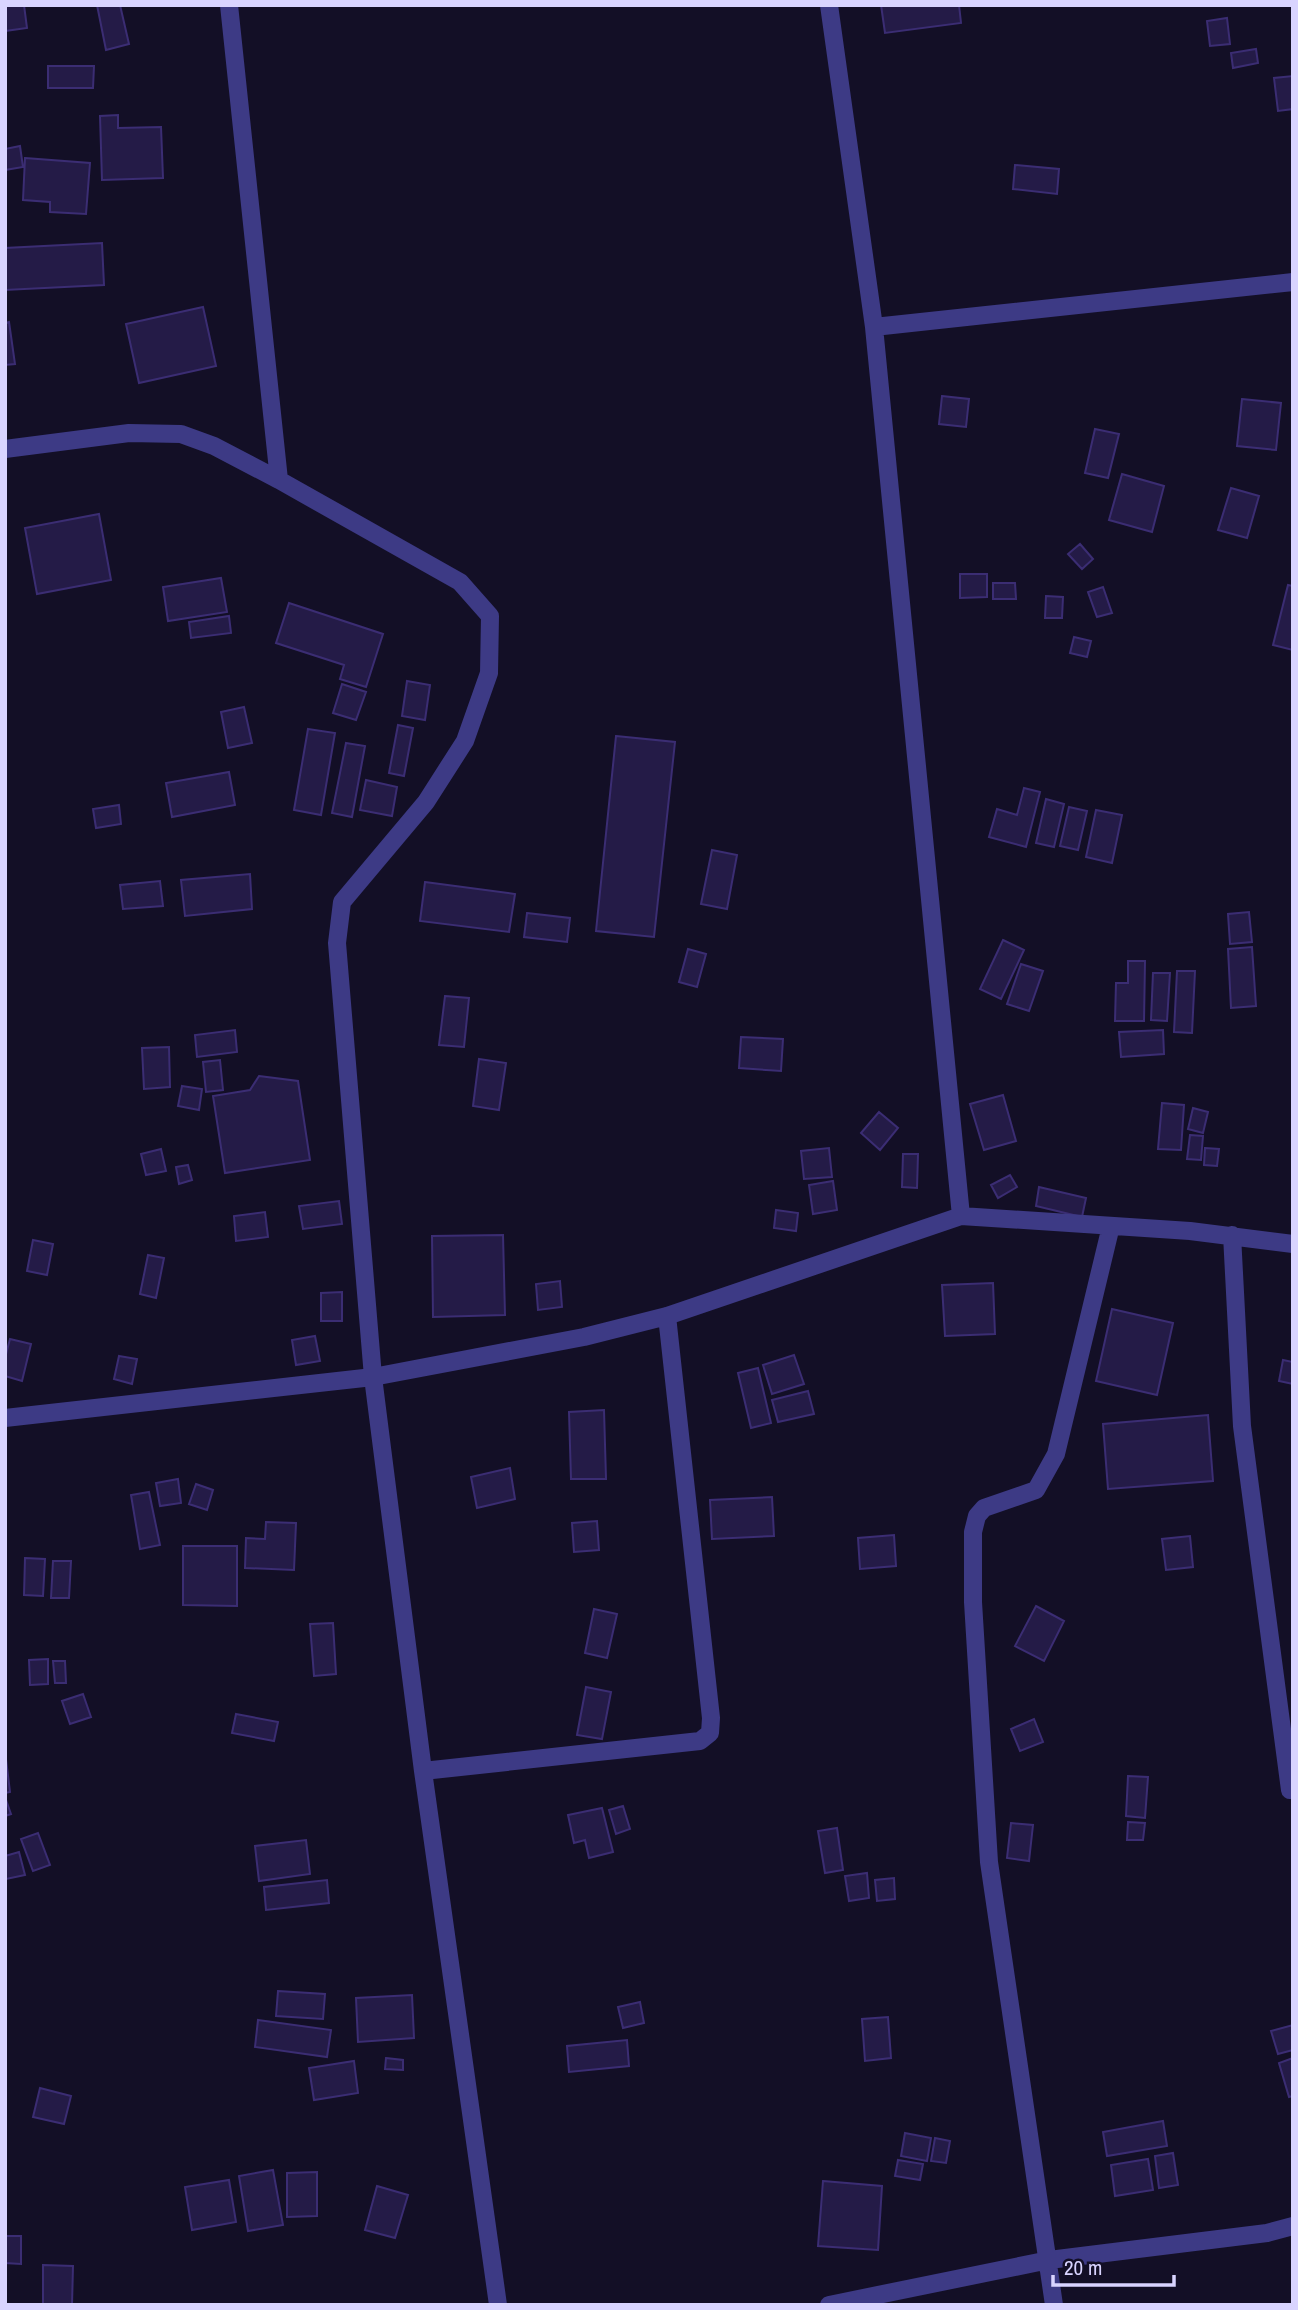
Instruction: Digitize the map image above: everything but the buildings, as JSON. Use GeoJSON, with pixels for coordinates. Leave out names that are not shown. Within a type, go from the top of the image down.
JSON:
{"type":"FeatureCollection","features":[{"type":"Feature","properties":{"kind":"street"},"geometry":{"type":"LineString","coordinates":[[229,5],[279,480]]}},
{"type":"Feature","properties":{"kind":"street"},"geometry":{"type":"LineString","coordinates":[[829,5],[874,327],[961,1216]]}},
{"type":"Feature","properties":{"kind":"street"},"geometry":{"type":"LineString","coordinates":[[874,327],[1293,282]]}},
{"type":"Feature","properties":{"kind":"street"},"geometry":{"type":"LineString","coordinates":[[5,449],[129,433],[181,435],[214,446],[460,582],[490,616],[488,673],[465,741],[426,802],[342,902],[337,943],[373,1377],[423,1771],[498,2305]]}},
{"type":"Feature","properties":{"kind":"street"},"geometry":{"type":"LineString","coordinates":[[5,1418],[373,1377],[584,1337],[667,1316],[961,1216],[1232,1235],[1293,1244]]}},
{"type":"Feature","properties":{"kind":"street"},"geometry":{"type":"LineString","coordinates":[[1054,2305],[989,1862],[973,1602],[973,1532],[977,1516],[984,1508],[1036,1490],[1056,1454],[1111,1226]]}},
{"type":"Feature","properties":{"kind":"street"},"geometry":{"type":"LineString","coordinates":[[1232,1235],[1242,1426],[1290,1790]]}},
{"type":"Feature","properties":{"kind":"street"},"geometry":{"type":"LineString","coordinates":[[423,1771],[700,1741],[710,1733],[711,1718],[667,1316]]}},
{"type":"Feature","properties":{"kind":"street"},"geometry":{"type":"LineString","coordinates":[[829,2305],[1049,2260],[1267,2233],[1293,2226]]}}]}
